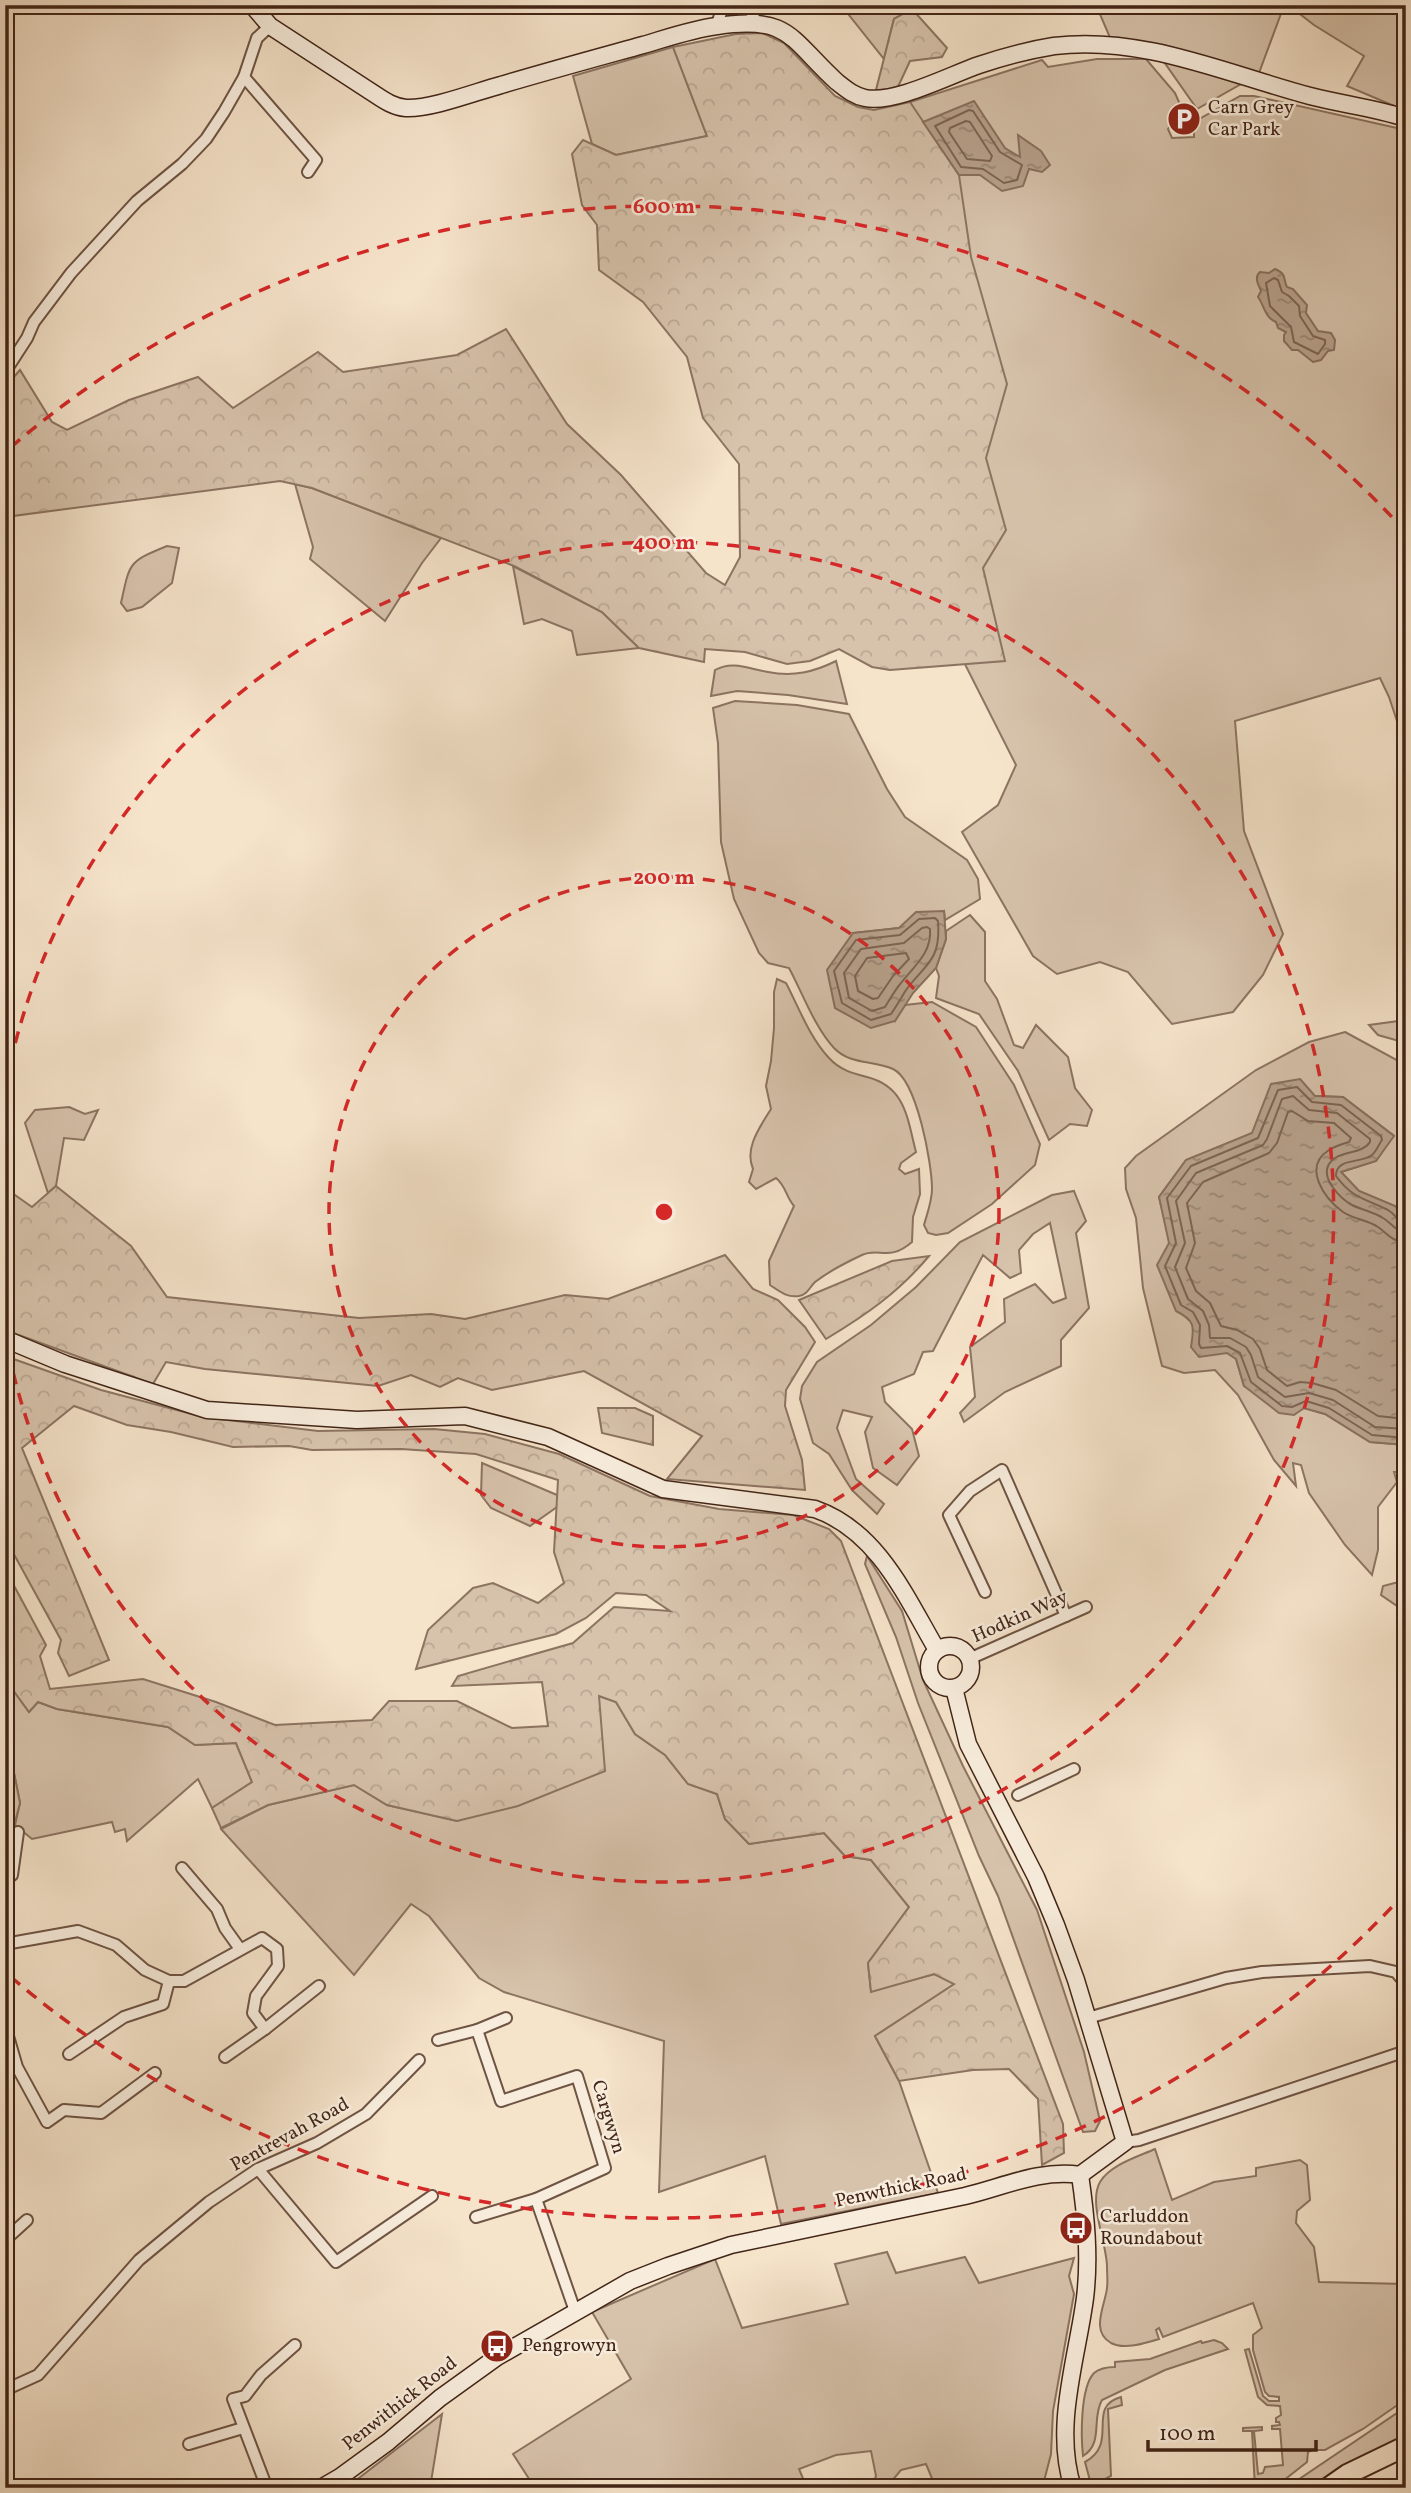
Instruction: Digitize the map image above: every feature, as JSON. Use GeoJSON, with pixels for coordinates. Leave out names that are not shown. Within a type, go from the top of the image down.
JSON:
{"type":"FeatureCollection","features":[{"type":"Feature","properties":{"kind":"highway"},"geometry":{"type":"LineString","coordinates":[[1328,2488],[1348,2474],[1406,2446]]}},
{"type":"Feature","properties":{"kind":"street"},"geometry":{"type":"LineString","coordinates":[[252,5],[270,26],[376,95],[391,104],[406,108],[452,100],[589,59],[716,26],[757,23],[775,26],[792,36],[844,87],[863,98],[877,100],[895,96],[982,64],[1039,49],[1057,46],[1104,46],[1148,50],[1180,57],[1311,96],[1406,118]]}},
{"type":"Feature","properties":{"kind":"street"},"geometry":{"type":"LineString","coordinates":[[716,26],[724,5]]}},
{"type":"Feature","properties":{"kind":"street"},"geometry":{"type":"LineString","coordinates":[[747,5],[757,23]]}},
{"type":"Feature","properties":{"kind":"street"},"geometry":{"type":"LineString","coordinates":[[5,372],[34,322],[71,273],[137,201],[182,164],[206,139],[244,77],[257,38],[270,26]]}},
{"type":"Feature","properties":{"kind":"street"},"geometry":{"type":"LineString","coordinates":[[244,77],[316,160],[309,172]]}},
{"type":"Feature","properties":{"kind":"street"},"geometry":{"type":"LineString","coordinates":[[5,1339],[65,1364],[207,1410],[357,1420],[465,1416],[548,1437],[663,1489],[816,1509],[834,1515],[864,1538],[893,1576],[937,1650]]}},
{"type":"Feature","properties":{"kind":"street"},"geometry":{"type":"LineString","coordinates":[[985,1592],[949,1515],[970,1491],[1002,1470],[1066,1616]]}},
{"type":"Feature","properties":{"kind":"street","name":"Hodkin Way"},"geometry":{"type":"LineString","coordinates":[[969,1658],[1086,1607]]}},
{"type":"Feature","properties":{"kind":"street"},"geometry":{"type":"LineString","coordinates":[[955,1647],[961,1649],[969,1658],[971,1671],[960,1686],[942,1687],[932,1679],[930,1660],[937,1650],[955,1647]]}},
{"type":"Feature","properties":{"kind":"street"},"geometry":{"type":"LineString","coordinates":[[954,1688],[968,1744],[1036,1877],[1060,1936],[1125,2141]]}},
{"type":"Feature","properties":{"kind":"street"},"geometry":{"type":"LineString","coordinates":[[1018,1795],[1074,1769]]}},
{"type":"Feature","properties":{"kind":"street"},"geometry":{"type":"LineString","coordinates":[[5,1880],[12,1875],[18,1832]]}},
{"type":"Feature","properties":{"kind":"street"},"geometry":{"type":"LineString","coordinates":[[182,1868],[217,1909],[225,1928],[240,1950]]}},
{"type":"Feature","properties":{"kind":"street"},"geometry":{"type":"LineString","coordinates":[[5,1944],[78,1931],[116,1945],[145,1970],[169,1980],[184,1981],[262,1938],[277,1949],[278,1966],[256,1996],[253,2013],[265,2029]]}},
{"type":"Feature","properties":{"kind":"street"},"geometry":{"type":"LineString","coordinates":[[1088,2018],[1226,1978],[1262,1972],[1370,1966],[1396,1972],[1406,1984]]}},
{"type":"Feature","properties":{"kind":"street"},"geometry":{"type":"LineString","coordinates":[[69,2054],[124,2017],[163,2004],[169,1980]]}},
{"type":"Feature","properties":{"kind":"street"},"geometry":{"type":"LineString","coordinates":[[225,2057],[319,1986]]}},
{"type":"Feature","properties":{"kind":"street"},"geometry":{"type":"LineString","coordinates":[[438,2040],[477,2030],[506,2018]]}},
{"type":"Feature","properties":{"kind":"street"},"geometry":{"type":"LineString","coordinates":[[6,2030],[17,2067],[47,2122],[64,2110],[101,2113],[155,2073]]}},
{"type":"Feature","properties":{"kind":"street","name":"Cargwyn"},"geometry":{"type":"LineString","coordinates":[[477,2030],[501,2101],[578,2076],[605,2168],[536,2199]]}},
{"type":"Feature","properties":{"kind":"street"},"geometry":{"type":"LineString","coordinates":[[1073,2488],[1065,2444],[1071,2374],[1085,2298],[1088,2260],[1080,2175],[1125,2141],[1139,2140],[1406,2051]]}},
{"type":"Feature","properties":{"kind":"street","name":"Pentrevah Road"},"geometry":{"type":"LineString","coordinates":[[5,2390],[38,2375],[139,2260],[209,2202],[258,2169],[317,2143],[366,2114],[419,2060]]}},
{"type":"Feature","properties":{"kind":"street"},"geometry":{"type":"LineString","coordinates":[[258,2169],[336,2262],[432,2196]]}},
{"type":"Feature","properties":{"kind":"street","name":"Penwthick Road"},"geometry":{"type":"LineString","coordinates":[[731,2245],[1001,2188],[1042,2174],[1080,2175]]}},
{"type":"Feature","properties":{"kind":"street"},"geometry":{"type":"LineString","coordinates":[[476,2217],[536,2199],[575,2311]]}},
{"type":"Feature","properties":{"kind":"street"},"geometry":{"type":"LineString","coordinates":[[5,2240],[27,2220]]}},
{"type":"Feature","properties":{"kind":"street","name":"Penwithick Road"},"geometry":{"type":"LineString","coordinates":[[321,2488],[388,2442],[497,2357],[630,2281],[731,2245]]}},
{"type":"Feature","properties":{"kind":"street"},"geometry":{"type":"LineString","coordinates":[[267,2488],[233,2399],[245,2396],[261,2375],[295,2345]]}},
{"type":"Feature","properties":{"kind":"street"},"geometry":{"type":"LineString","coordinates":[[189,2444],[243,2428]]}},
{"type":"Feature","properties":{"kind":"green space"},"geometry":{"type":"Polygon","coordinates":[[[841,5],[914,5],[912,9],[894,19],[884,59],[841,5]]]}},
{"type":"Feature","properties":{"kind":"green space"},"geometry":{"type":"Polygon","coordinates":[[[1096,5],[1406,5],[1406,111],[1347,86],[1364,56],[1292,8],[1286,6],[1282,11],[1259,73],[1256,74],[1111,40],[1096,5]]]}},
{"type":"Feature","properties":{"kind":"green space"},"geometry":{"type":"Polygon","coordinates":[[[912,9],[947,48],[942,57],[910,61],[897,89],[876,90],[894,19],[912,9]]]}},
{"type":"Feature","properties":{"kind":"green space"},"geometry":{"type":"Polygon","coordinates":[[[762,33],[784,43],[835,96],[858,107],[874,110],[910,102],[959,175],[971,257],[1007,384],[986,458],[1006,530],[983,568],[1005,661],[890,670],[872,667],[839,649],[810,661],[787,664],[745,652],[705,649],[704,662],[639,648],[602,612],[514,566],[312,488],[280,481],[5,517],[5,387],[20,370],[52,422],[67,430],[129,400],[198,377],[233,408],[318,352],[343,372],[457,355],[506,329],[567,424],[621,475],[706,573],[725,585],[740,557],[739,464],[703,418],[687,357],[643,302],[599,270],[597,225],[582,205],[572,154],[583,140],[616,155],[707,136],[673,47],[736,34],[762,33]]]}},
{"type":"Feature","properties":{"kind":"green space"},"geometry":{"type":"Polygon","coordinates":[[[673,47],[707,136],[616,155],[592,144],[573,76],[673,47]]]}},
{"type":"Feature","properties":{"kind":"green space"},"geometry":{"type":"Polygon","coordinates":[[[1097,59],[1146,59],[1175,93],[1182,109],[1168,129],[1172,138],[1194,137],[1194,122],[1240,96],[1254,96],[1406,130],[1406,748],[1380,678],[1235,721],[1244,831],[1283,934],[1263,975],[1233,1012],[1172,1024],[1128,972],[1100,962],[1057,974],[1033,956],[962,832],[998,805],[1016,765],[934,603],[910,102],[1042,60],[1048,67],[1097,59]]]}},
{"type":"Feature","properties":{"kind":"green space"},"geometry":{"type":"Polygon","coordinates":[[[1162,59],[1241,84],[1197,109],[1162,59]]]}},
{"type":"Feature","properties":{"kind":"green space"},"geometry":{"type":"Polygon","coordinates":[[[295,484],[312,488],[441,538],[385,621],[310,559],[313,547],[295,484]]]}},
{"type":"Feature","properties":{"kind":"green space"},"geometry":{"type":"Polygon","coordinates":[[[167,546],[179,548],[172,583],[142,607],[127,611],[121,603],[129,571],[138,560],[167,546]]]}},
{"type":"Feature","properties":{"kind":"green space"},"geometry":{"type":"Polygon","coordinates":[[[513,566],[602,612],[639,648],[577,655],[572,631],[542,619],[524,624],[513,566]]]}},
{"type":"Feature","properties":{"kind":"green space"},"geometry":{"type":"Polygon","coordinates":[[[836,661],[847,704],[737,691],[711,696],[715,670],[722,667],[735,665],[795,674],[836,661]]]}},
{"type":"Feature","properties":{"kind":"green space"},"geometry":{"type":"Polygon","coordinates":[[[735,701],[797,705],[849,714],[887,789],[905,817],[967,860],[978,879],[980,899],[945,920],[944,911],[899,928],[853,933],[895,1021],[905,1005],[932,1002],[976,1027],[1014,1085],[1040,1144],[1035,1165],[992,1204],[948,1233],[928,1233],[924,1225],[932,1194],[929,1161],[916,1105],[902,1076],[885,1066],[854,1060],[834,1048],[815,1020],[789,968],[768,963],[759,953],[734,899],[721,842],[718,743],[713,708],[735,701]]]}},
{"type":"Feature","properties":{"kind":"green space"},"geometry":{"type":"Polygon","coordinates":[[[970,915],[985,932],[985,981],[997,999],[1014,1045],[1023,1048],[1036,1025],[1068,1057],[1075,1088],[1092,1110],[1087,1126],[1070,1124],[1049,1140],[1018,1071],[979,1014],[936,998],[939,976],[936,968],[946,931],[970,915]]]}},
{"type":"Feature","properties":{"kind":"green space"},"geometry":{"type":"Polygon","coordinates":[[[777,979],[786,983],[810,1032],[833,1062],[846,1070],[880,1082],[897,1096],[907,1116],[916,1152],[901,1163],[899,1169],[905,1174],[919,1169],[920,1194],[913,1217],[912,1242],[891,1253],[862,1255],[820,1278],[799,1296],[783,1294],[770,1285],[769,1261],[794,1206],[776,1178],[756,1189],[749,1182],[753,1169],[750,1153],[752,1146],[771,1109],[766,1086],[771,1061],[777,979]]]}},
{"type":"Feature","properties":{"kind":"green space"},"geometry":{"type":"Polygon","coordinates":[[[1406,1020],[1406,1043],[1378,1035],[1369,1025],[1406,1020]]]}},
{"type":"Feature","properties":{"kind":"green space"},"geometry":{"type":"Polygon","coordinates":[[[1345,1032],[1406,1065],[1406,1219],[1395,1206],[1359,1191],[1341,1172],[1376,1161],[1393,1135],[1343,1097],[1315,1096],[1262,1108],[1253,1133],[1186,1160],[1159,1197],[1194,1328],[1192,1346],[1227,1353],[1236,1359],[1244,1386],[1294,1414],[1304,1408],[1325,1414],[1370,1442],[1406,1445],[1406,1472],[1394,1472],[1397,1482],[1378,1507],[1378,1550],[1372,1575],[1345,1545],[1309,1493],[1301,1465],[1293,1463],[1296,1486],[1274,1460],[1238,1395],[1215,1370],[1184,1373],[1162,1366],[1143,1288],[1136,1218],[1126,1189],[1125,1168],[1136,1156],[1256,1070],[1309,1042],[1345,1032]]]}},
{"type":"Feature","properties":{"kind":"green space"},"geometry":{"type":"Polygon","coordinates":[[[69,1107],[85,1114],[98,1110],[84,1140],[64,1138],[56,1186],[48,1193],[25,1123],[35,1110],[69,1107]]]}},
{"type":"Feature","properties":{"kind":"green space"},"geometry":{"type":"Polygon","coordinates":[[[56,1186],[131,1246],[167,1297],[359,1318],[431,1314],[465,1319],[565,1295],[608,1299],[725,1255],[753,1289],[778,1300],[805,1327],[815,1342],[786,1390],[785,1406],[802,1460],[805,1490],[667,1479],[702,1436],[584,1371],[492,1390],[458,1378],[440,1387],[411,1375],[378,1386],[205,1369],[166,1362],[153,1384],[5,1330],[5,1188],[32,1207],[56,1186]]]}},
{"type":"Feature","properties":{"kind":"green space"},"geometry":{"type":"Polygon","coordinates":[[[1074,1191],[1086,1221],[1076,1233],[1089,1308],[1061,1340],[1061,1366],[1005,1392],[964,1422],[960,1413],[975,1397],[970,1347],[1005,1322],[1004,1299],[1035,1284],[1053,1303],[1066,1298],[1050,1223],[1033,1234],[1019,1250],[1021,1273],[1010,1278],[983,1255],[933,1351],[923,1352],[914,1374],[882,1387],[885,1402],[912,1429],[919,1456],[897,1485],[873,1468],[865,1432],[872,1417],[843,1410],[837,1428],[856,1479],[884,1504],[877,1514],[852,1490],[829,1454],[813,1443],[800,1399],[802,1386],[817,1362],[871,1325],[916,1287],[960,1242],[1052,1195],[1074,1191]]]}},
{"type":"Feature","properties":{"kind":"green space"},"geometry":{"type":"Polygon","coordinates":[[[929,1256],[906,1281],[881,1302],[826,1339],[799,1300],[892,1261],[929,1256]]]}},
{"type":"Feature","properties":{"kind":"green space"},"geometry":{"type":"Polygon","coordinates":[[[5,1356],[101,1390],[203,1417],[318,1431],[434,1429],[485,1434],[559,1454],[650,1496],[719,1509],[793,1515],[829,1529],[841,1541],[1063,2124],[1064,2153],[1042,2165],[1038,2099],[1009,2069],[973,2070],[899,2081],[875,2036],[954,1984],[934,1974],[871,1992],[868,1963],[909,1907],[871,1860],[845,1856],[824,1833],[749,1844],[725,1819],[717,1794],[688,1784],[665,1755],[635,1734],[616,1702],[599,1696],[605,1771],[518,1806],[457,1821],[387,1805],[354,1785],[268,1805],[221,1828],[212,1808],[252,1782],[236,1743],[195,1745],[168,1727],[57,1709],[38,1702],[29,1712],[5,1679],[5,1569],[46,1645],[40,1656],[50,1689],[143,1679],[216,1702],[275,1725],[372,1720],[389,1701],[457,1701],[512,1728],[548,1726],[542,1682],[452,1686],[458,1676],[573,1643],[614,1607],[670,1611],[646,1595],[616,1593],[586,1618],[556,1634],[416,1669],[428,1630],[473,1588],[493,1583],[538,1603],[564,1583],[554,1552],[558,1480],[476,1454],[401,1449],[233,1447],[127,1425],[74,1406],[22,1448],[109,1660],[69,1676],[58,1653],[61,1640],[5,1538],[5,1356]]]}},
{"type":"Feature","properties":{"kind":"green space"},"geometry":{"type":"Polygon","coordinates":[[[598,1408],[635,1408],[653,1416],[653,1445],[602,1433],[598,1408]]]}},
{"type":"Feature","properties":{"kind":"green space"},"geometry":{"type":"Polygon","coordinates":[[[482,1463],[557,1495],[557,1507],[530,1526],[491,1508],[481,1495],[482,1463]]]}},
{"type":"Feature","properties":{"kind":"green space"},"geometry":{"type":"Polygon","coordinates":[[[867,1556],[902,1611],[923,1680],[963,1766],[1037,1910],[1084,2052],[1100,2121],[1095,2131],[1083,2132],[998,1896],[979,1856],[918,1703],[896,1637],[865,1564],[867,1556]]]}},
{"type":"Feature","properties":{"kind":"green space"},"geometry":{"type":"Polygon","coordinates":[[[1406,1580],[1406,1612],[1381,1595],[1383,1586],[1406,1580]]]}},
{"type":"Feature","properties":{"kind":"green space"},"geometry":{"type":"Polygon","coordinates":[[[5,1679],[29,1712],[38,1702],[57,1709],[168,1727],[195,1745],[236,1743],[252,1782],[212,1808],[198,1779],[127,1841],[125,1829],[115,1832],[112,1822],[32,1839],[15,1825],[20,1803],[11,1758],[5,1756],[5,1679]]]}},
{"type":"Feature","properties":{"kind":"green space"},"geometry":{"type":"Polygon","coordinates":[[[599,1696],[616,1702],[635,1734],[665,1755],[688,1784],[717,1794],[725,1819],[749,1844],[824,1833],[845,1856],[871,1860],[909,1907],[868,1963],[871,1991],[935,1974],[955,1984],[875,2036],[899,2081],[938,2193],[781,2224],[765,2156],[659,2192],[664,2041],[504,1992],[479,1978],[429,1916],[411,1904],[354,1975],[221,1829],[268,1805],[354,1785],[387,1805],[457,1821],[599,1696]]]}},
{"type":"Feature","properties":{"kind":"green space"},"geometry":{"type":"Polygon","coordinates":[[[5,1756],[11,1758],[20,1803],[5,1860],[5,1756]]]}},
{"type":"Feature","properties":{"kind":"green space"},"geometry":{"type":"Polygon","coordinates":[[[1155,2149],[1172,2200],[1214,2182],[1256,2176],[1256,2168],[1300,2160],[1307,2165],[1310,2200],[1297,2211],[1296,2223],[1314,2247],[1319,2282],[1406,2284],[1406,2399],[1363,2429],[1325,2450],[1308,2452],[1307,2462],[1274,2488],[1255,2488],[1252,2431],[1243,2431],[1243,2428],[1262,2427],[1262,2430],[1254,2431],[1258,2474],[1263,2473],[1265,2467],[1283,2465],[1280,2429],[1272,2429],[1272,2426],[1280,2425],[1276,2418],[1281,2415],[1280,2406],[1267,2405],[1258,2397],[1245,2350],[1249,2349],[1263,2396],[1269,2401],[1279,2401],[1279,2397],[1269,2396],[1265,2392],[1253,2350],[1253,2335],[1262,2328],[1253,2303],[1163,2337],[1159,2328],[1156,2330],[1159,2339],[1135,2345],[1116,2345],[1101,2332],[1100,2318],[1107,2278],[1106,2257],[1097,2212],[1097,2191],[1100,2182],[1110,2171],[1155,2149]]]}},
{"type":"Feature","properties":{"kind":"green space"},"geometry":{"type":"Polygon","coordinates":[[[887,2252],[896,2273],[965,2257],[979,2283],[1074,2258],[1069,2276],[1074,2294],[1053,2411],[1051,2454],[1043,2485],[1046,2488],[936,2488],[926,2464],[901,2470],[886,2488],[871,2488],[876,2476],[871,2451],[836,2455],[799,2469],[807,2488],[535,2488],[513,2454],[631,2379],[592,2312],[715,2259],[742,2328],[848,2304],[835,2264],[887,2252]]]}},
{"type":"Feature","properties":{"kind":"green space"},"geometry":{"type":"Polygon","coordinates":[[[1214,2340],[1228,2349],[1165,2370],[1102,2400],[1093,2444],[1083,2456],[1084,2401],[1089,2380],[1094,2373],[1115,2367],[1115,2362],[1150,2359],[1201,2341],[1214,2340]]]}},
{"type":"Feature","properties":{"kind":"green space"},"geometry":{"type":"Polygon","coordinates":[[[1121,2397],[1122,2405],[1108,2409],[1111,2476],[1101,2481],[1102,2488],[1092,2488],[1085,2462],[1095,2454],[1100,2445],[1105,2409],[1121,2397]]]}},
{"type":"Feature","properties":{"kind":"green space"},"geometry":{"type":"Polygon","coordinates":[[[1406,2407],[1406,2429],[1403,2438],[1314,2488],[1286,2488],[1406,2407]]]}},
{"type":"Feature","properties":{"kind":"green space"},"geometry":{"type":"Polygon","coordinates":[[[442,2414],[430,2488],[346,2488],[442,2414]]]}},
{"type":"Feature","properties":{"kind":"water"},"geometry":{"type":"Polygon","coordinates":[[[974,101],[1005,148],[1020,157],[1018,135],[1041,151],[1050,165],[1042,172],[1029,169],[1023,186],[1002,191],[980,175],[959,175],[923,122],[974,101]]]}},
{"type":"Feature","properties":{"kind":"water"},"geometry":{"type":"Polygon","coordinates":[[[1275,269],[1283,275],[1287,287],[1293,289],[1307,305],[1306,313],[1318,331],[1331,333],[1335,340],[1334,350],[1328,351],[1321,360],[1313,362],[1298,350],[1292,350],[1284,341],[1286,332],[1278,328],[1265,311],[1258,297],[1261,291],[1257,276],[1260,272],[1269,273],[1275,269]]]}},
{"type":"Feature","properties":{"kind":"water"},"geometry":{"type":"Polygon","coordinates":[[[944,911],[946,939],[936,968],[913,993],[895,1021],[871,1028],[835,1008],[827,970],[853,933],[899,928],[916,912],[944,911]]]}},
{"type":"Feature","properties":{"kind":"water"},"geometry":{"type":"Polygon","coordinates":[[[1300,1079],[1315,1096],[1343,1097],[1394,1136],[1376,1161],[1341,1172],[1359,1191],[1395,1206],[1406,1219],[1406,1445],[1370,1442],[1325,1414],[1304,1408],[1294,1415],[1279,1413],[1244,1386],[1236,1359],[1227,1353],[1199,1357],[1191,1347],[1192,1325],[1176,1311],[1157,1265],[1169,1243],[1159,1197],[1186,1160],[1252,1133],[1271,1084],[1300,1079]]]}},
{"type":"Feature","properties":{"kind":"place","name":"Carn Grey Car Park"},"geometry":{"type":"Point","coordinates":[1184,119]}},
{"type":"Feature","properties":{"kind":"place","name":"Carluddon Roundabout"},"geometry":{"type":"Point","coordinates":[1076,2228]}},
{"type":"Feature","properties":{"kind":"place","name":"Pengrowyn"},"geometry":{"type":"Point","coordinates":[497,2346]}}]}
